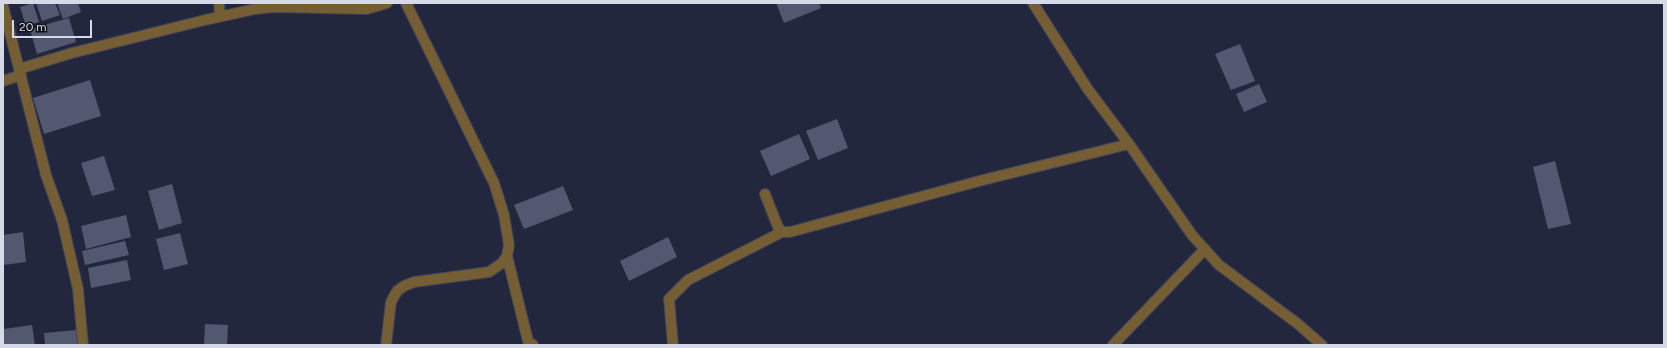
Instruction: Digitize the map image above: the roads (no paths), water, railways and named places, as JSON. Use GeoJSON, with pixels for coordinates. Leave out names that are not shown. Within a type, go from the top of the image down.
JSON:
{"type":"FeatureCollection","features":[{"type":"Feature","properties":{"kind":"street"},"geometry":{"type":"LineString","coordinates":[[219,3],[220,16]]}},
{"type":"Feature","properties":{"kind":"street"},"geometry":{"type":"LineString","coordinates":[[3,81],[20,72],[72,53],[220,16],[275,7],[367,9],[387,3]]}},
{"type":"Feature","properties":{"kind":"street"},"geometry":{"type":"LineString","coordinates":[[406,3],[494,183],[504,215],[509,245],[507,256],[528,341],[533,345]]}},
{"type":"Feature","properties":{"kind":"street"},"geometry":{"type":"LineString","coordinates":[[1033,3],[1088,88],[1192,235],[1219,265],[1298,324],[1322,345]]}},
{"type":"Feature","properties":{"kind":"street"},"geometry":{"type":"LineString","coordinates":[[3,6],[46,175],[62,220],[78,289],[83,345]]}},
{"type":"Feature","properties":{"kind":"street"},"geometry":{"type":"LineString","coordinates":[[673,345],[669,299],[688,280],[782,232],[790,232],[983,180],[1129,144]]}},
{"type":"Feature","properties":{"kind":"street"},"geometry":{"type":"LineString","coordinates":[[765,194],[778,227],[782,232]]}},
{"type":"Feature","properties":{"kind":"street"},"geometry":{"type":"LineString","coordinates":[[1113,345],[1205,249]]}},
{"type":"Feature","properties":{"kind":"street"},"geometry":{"type":"LineString","coordinates":[[386,345],[391,302],[397,291],[414,282],[489,272],[502,263],[507,256]]}}]}
